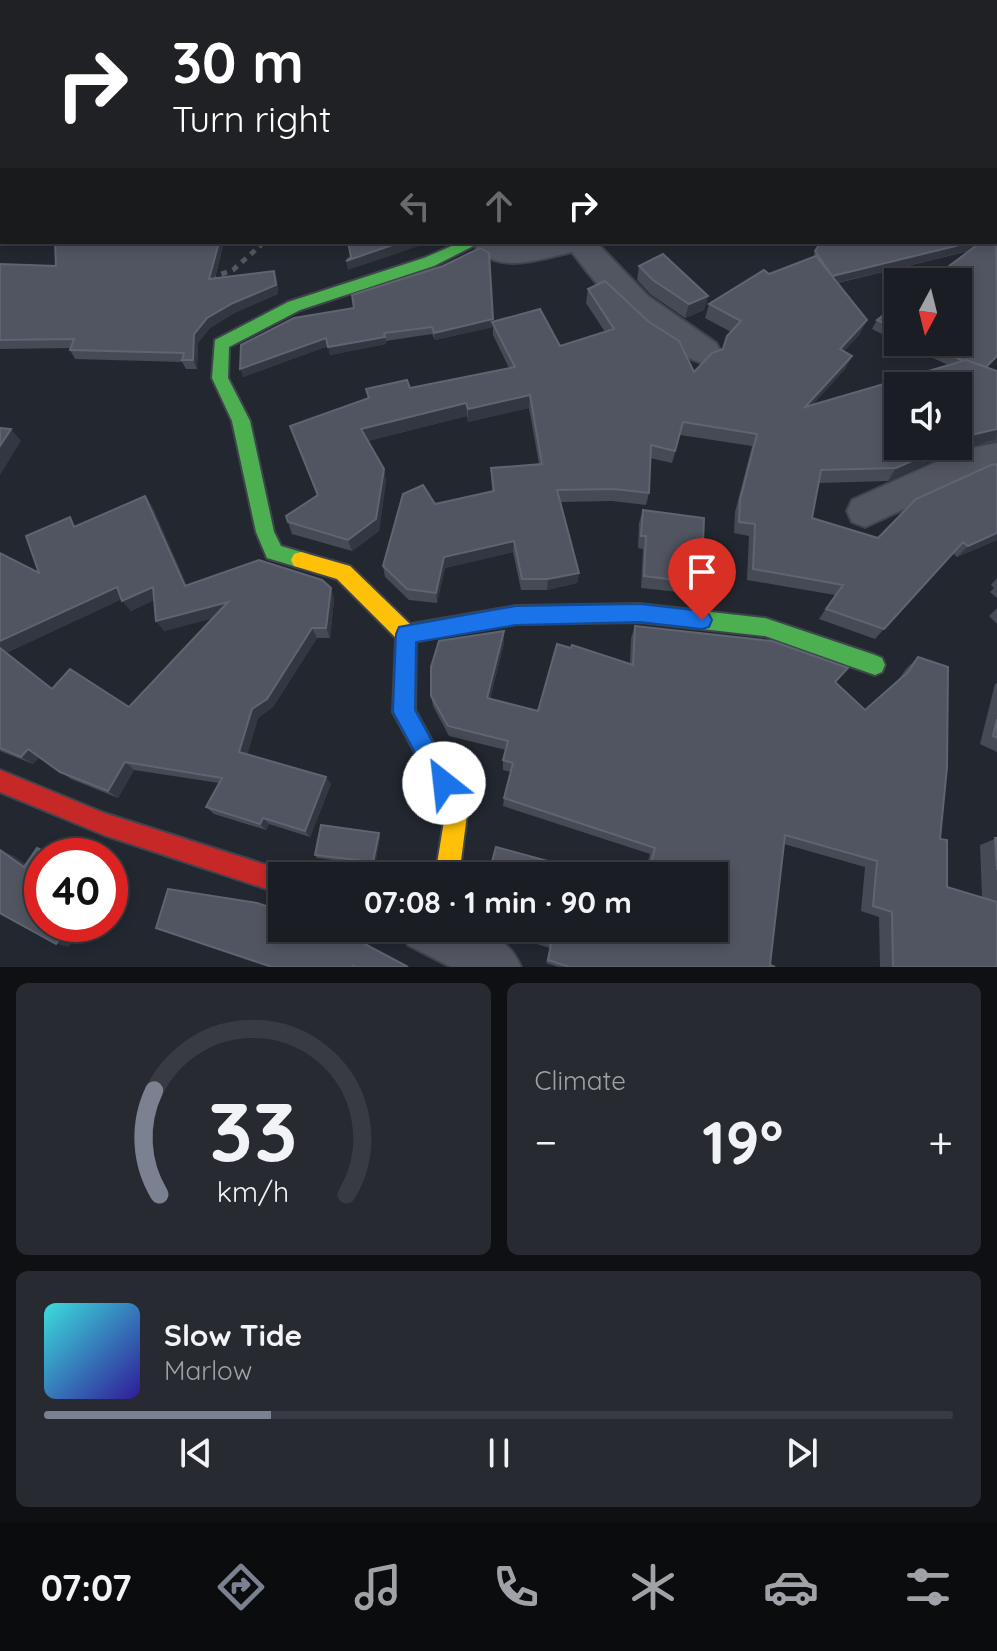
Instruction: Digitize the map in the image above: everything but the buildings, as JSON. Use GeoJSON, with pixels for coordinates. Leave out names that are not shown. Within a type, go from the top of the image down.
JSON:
{"type":"FeatureCollection","features":[{"type":"Feature","properties":{"kind":"street"},"geometry":{"type":"LineString","coordinates":[[449,862],[457,807],[404,712],[406,634],[343,572],[274,552],[265,532],[241,421],[220,378],[221,344],[260,319],[349,284],[426,263],[469,244]]}},
{"type":"Feature","properties":{"kind":"street"},"geometry":{"type":"LineString","coordinates":[[491,244],[515,255],[564,244]]}},
{"type":"Feature","properties":{"kind":"street"},"geometry":{"type":"LineString","coordinates":[[582,244],[625,291],[674,336],[705,352]]}},
{"type":"Feature","properties":{"kind":"street"},"geometry":{"type":"LineString","coordinates":[[865,511],[976,460],[997,458]]}},
{"type":"Feature","properties":{"kind":"street"},"geometry":{"type":"LineString","coordinates":[[406,634],[516,615],[640,613],[765,627],[875,665]]}},
{"type":"Feature","properties":{"kind":"street"},"geometry":{"type":"LineString","coordinates":[[0,781],[158,842],[268,877]]}},
{"type":"Feature","properties":{"kind":"street"},"geometry":{"type":"LineString","coordinates":[[456,942],[497,967]]}},
{"type":"Feature","properties":{"kind":"path"},"geometry":{"type":"LineString","coordinates":[[207,279],[220,277],[239,267],[262,244]]}},
{"type":"Feature","properties":{"kind":"traffic: fast"},"geometry":{"type":"LineString","coordinates":[[301,560],[274,552],[265,532],[241,421],[220,378],[221,344],[294,306],[429,262],[470,244]]}},
{"type":"Feature","properties":{"kind":"traffic: fast"},"geometry":{"type":"LineString","coordinates":[[406,634],[516,615],[640,613],[765,627],[875,665]]}},
{"type":"Feature","properties":{"kind":"traffic: slow"},"geometry":{"type":"LineString","coordinates":[[301,560],[343,572],[406,634],[404,712],[457,807],[449,862]]}},
{"type":"Feature","properties":{"kind":"traffic: jam"},"geometry":{"type":"LineString","coordinates":[[0,781],[104,824],[268,877]]}},
{"type":"Feature","properties":{"kind":"route"},"geometry":{"type":"LineString","coordinates":[[444,783],[404,712],[406,634],[516,615],[640,613],[702,620]]}}]}
